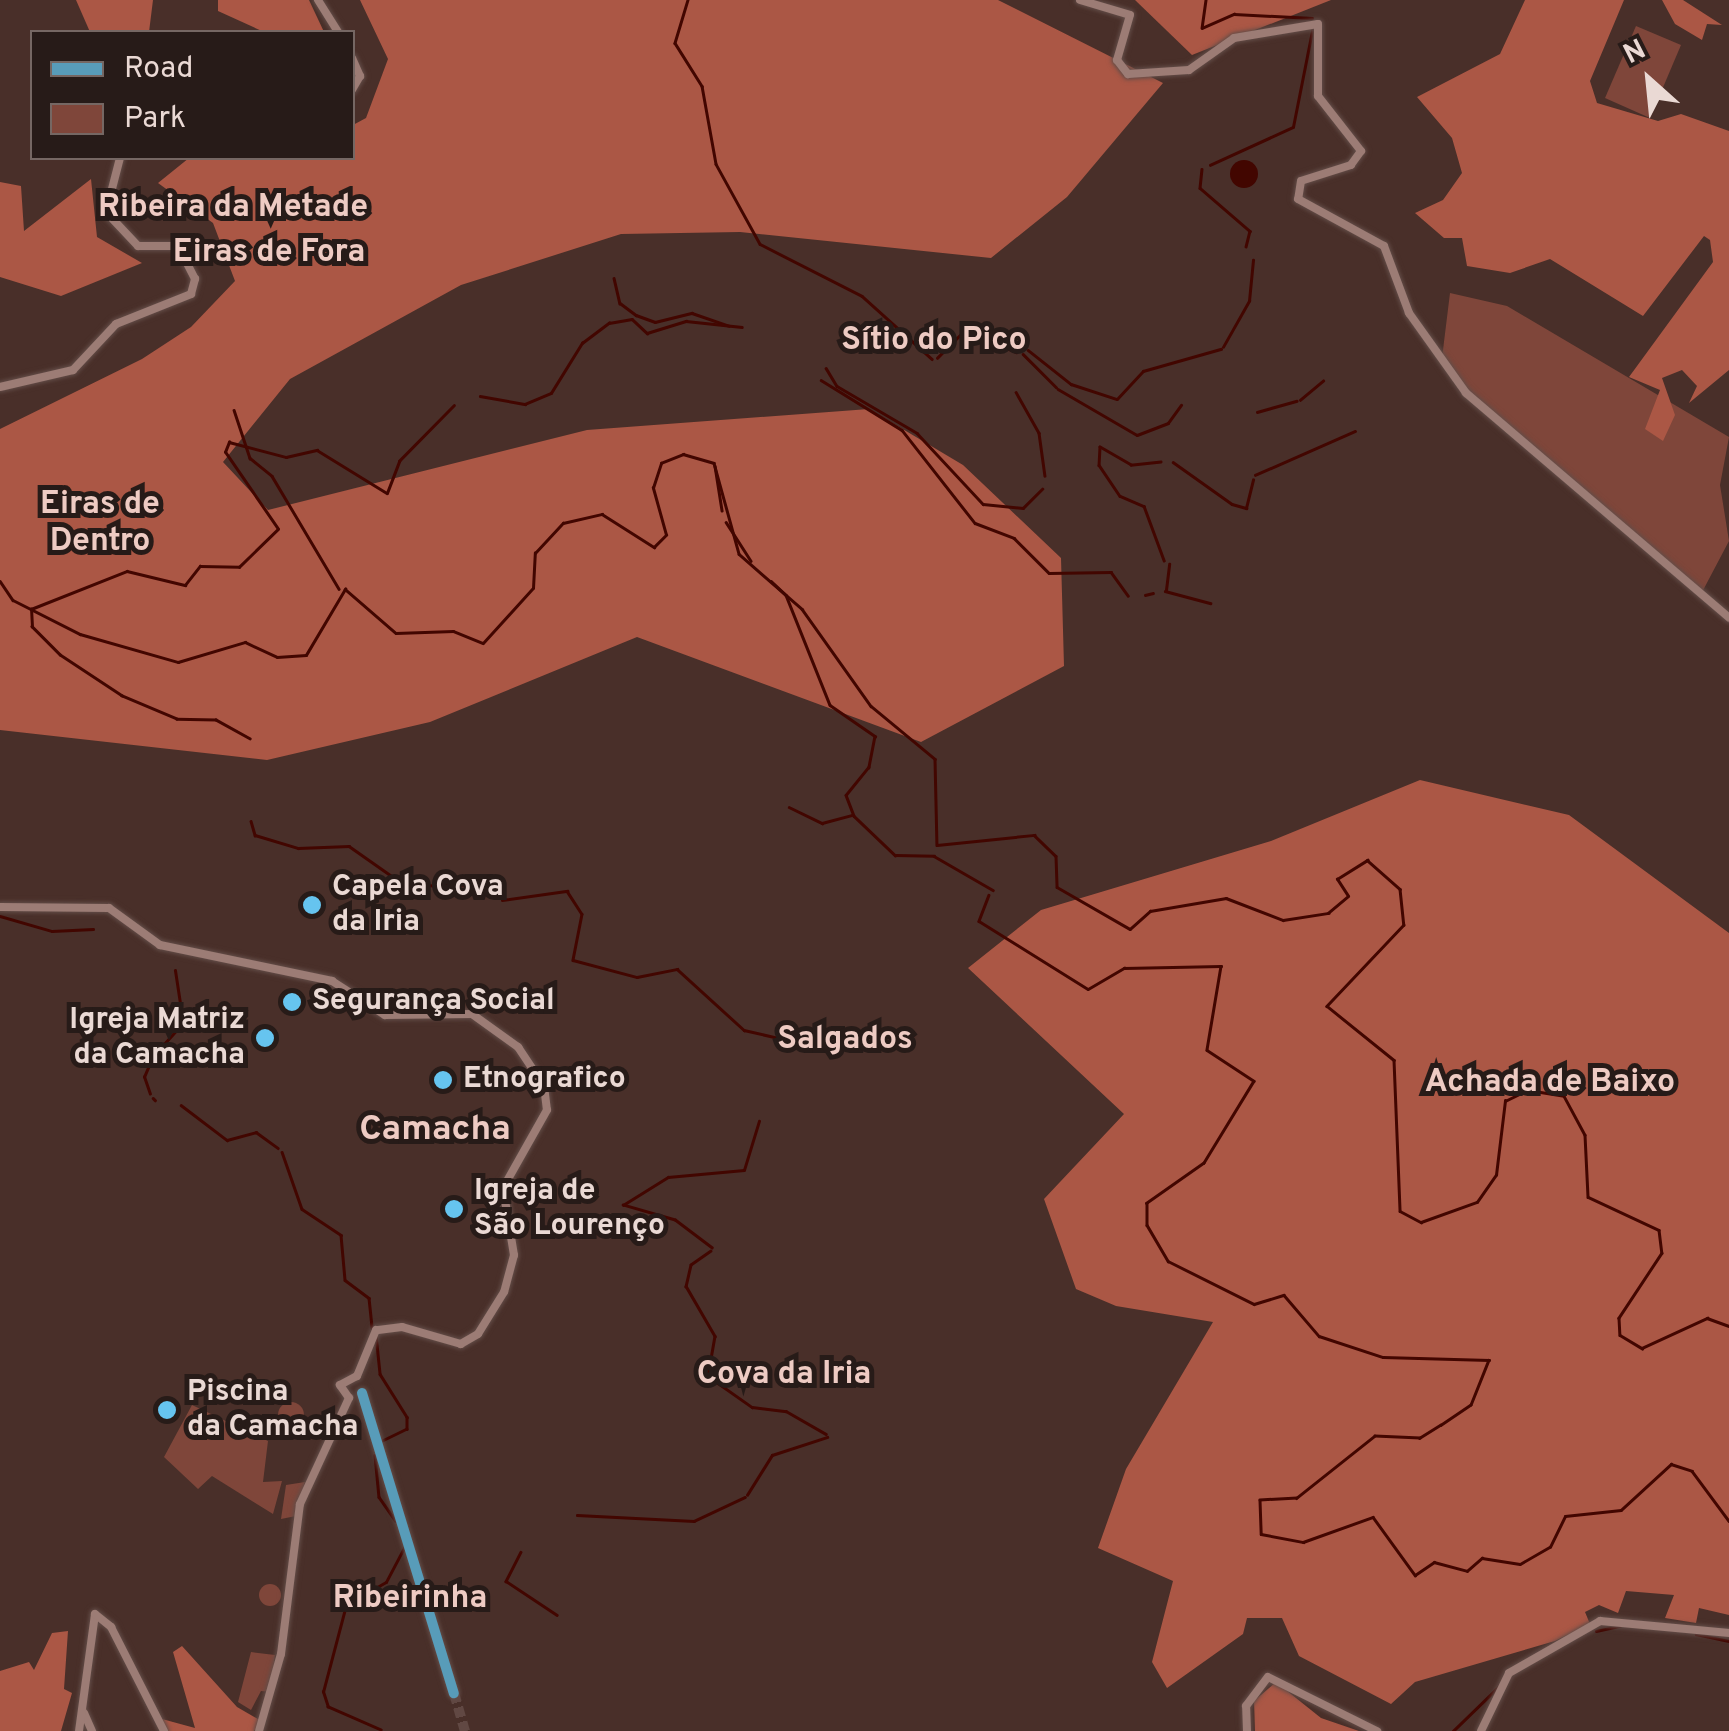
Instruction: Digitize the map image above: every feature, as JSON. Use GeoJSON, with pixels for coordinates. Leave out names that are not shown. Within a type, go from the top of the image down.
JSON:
{"type":"FeatureCollection","features":[{"type":"Feature","properties":{"kind":"main road"},"geometry":{"type":"LineString","coordinates":[[318,0],[337,30]]}},
{"type":"Feature","properties":{"kind":"main road"},"geometry":{"type":"LineString","coordinates":[[1080,0],[1130,15],[1117,60],[1128,74],[1190,70],[1234,38],[1318,24],[1317,92],[1361,151],[1351,165],[1301,181],[1298,199],[1384,246],[1406,307],[1466,392],[1729,618]]}},
{"type":"Feature","properties":{"kind":"main road"},"geometry":{"type":"LineString","coordinates":[[0,387],[73,370],[116,324],[194,289],[178,246],[138,246],[108,215],[105,197],[119,160]]}},
{"type":"Feature","properties":{"kind":"main road"},"geometry":{"type":"LineString","coordinates":[[0,908],[108,908],[160,945],[332,981],[386,1014],[472,1014],[511,1038],[547,1103],[503,1188],[514,1257],[504,1292],[461,1344],[389,1326],[365,1341],[357,1376],[362,1393],[374,1409],[454,1692]]}},
{"type":"Feature","properties":{"kind":"main road"},"geometry":{"type":"LineString","coordinates":[[350,1398],[340,1385],[357,1376]]}},
{"type":"Feature","properties":{"kind":"main road"},"geometry":{"type":"LineString","coordinates":[[259,1731],[281,1654],[300,1504],[350,1398],[362,1393]]}},
{"type":"Feature","properties":{"kind":"main road"},"geometry":{"type":"LineString","coordinates":[[79,1731],[95,1614],[111,1627],[164,1731]]}},
{"type":"Feature","properties":{"kind":"main road"},"geometry":{"type":"LineString","coordinates":[[1482,1731],[1508,1673],[1600,1620],[1729,1633]]}},
{"type":"Feature","properties":{"kind":"main road"},"geometry":{"type":"LineString","coordinates":[[1247,1731],[1246,1706],[1268,1677],[1377,1731]]}},
{"type":"Feature","properties":{"kind":"main road"},"geometry":{"type":"LineString","coordinates":[[84,1714],[92,1731]]}},
{"type":"Feature","properties":{"kind":"green space"},"geometry":{"type":"Polygon","coordinates":[[[1636,26],[1681,45],[1650,118],[1605,98],[1636,26]]]}},
{"type":"Feature","properties":{"kind":"green space"},"geometry":{"type":"Polygon","coordinates":[[[1450,293],[1507,306],[1729,437],[1720,485],[1729,541],[1700,596],[1466,393],[1442,358],[1450,293]]]}},
{"type":"Feature","properties":{"kind":"green space"},"geometry":{"type":"Polygon","coordinates":[[[291,1402],[300,1406],[304,1415],[300,1424],[291,1428],[282,1424],[278,1415],[282,1406],[291,1402]]]}},
{"type":"Feature","properties":{"kind":"green space"},"geometry":{"type":"Polygon","coordinates":[[[192,1405],[268,1441],[263,1482],[282,1481],[273,1514],[212,1476],[198,1489],[164,1457],[192,1405]]]}},
{"type":"Feature","properties":{"kind":"green space"},"geometry":{"type":"Polygon","coordinates":[[[305,1482],[296,1516],[281,1519],[286,1485],[305,1482]]]}},
{"type":"Feature","properties":{"kind":"green space"},"geometry":{"type":"Polygon","coordinates":[[[270,1584],[278,1587],[278,1603],[270,1606],[262,1603],[259,1595],[262,1587],[270,1584]]]}},
{"type":"Feature","properties":{"kind":"green space"},"geometry":{"type":"Polygon","coordinates":[[[251,1652],[275,1655],[270,1692],[261,1691],[251,1710],[238,1702],[251,1652]]]}},
{"type":"Feature","properties":{"kind":"shaded area"},"geometry":{"type":"Polygon","coordinates":[[[76,0],[153,0],[149,30],[89,30],[76,0]]]}},
{"type":"Feature","properties":{"kind":"shaded area"},"geometry":{"type":"Polygon","coordinates":[[[218,0],[309,0],[323,30],[260,30],[218,11],[218,0]]]}},
{"type":"Feature","properties":{"kind":"shaded area"},"geometry":{"type":"Polygon","coordinates":[[[360,0],[998,0],[1163,83],[1067,197],[991,258],[740,232],[621,234],[461,285],[290,379],[223,462],[268,510],[587,430],[869,409],[963,465],[1061,558],[1064,666],[921,742],[637,637],[430,722],[267,760],[0,730],[0,429],[142,359],[191,327],[235,281],[213,223],[158,183],[187,160],[355,160],[355,124],[366,118],[388,59],[360,0]]]}},
{"type":"Feature","properties":{"kind":"shaded area"},"geometry":{"type":"Polygon","coordinates":[[[1135,0],[1331,0],[1192,55],[1135,0]]]}},
{"type":"Feature","properties":{"kind":"shaded area"},"geometry":{"type":"Polygon","coordinates":[[[1525,0],[1624,0],[1590,81],[1597,103],[1658,121],[1681,114],[1729,131],[1729,370],[1689,403],[1697,386],[1682,370],[1662,378],[1675,415],[1663,441],[1645,429],[1660,390],[1629,377],[1713,262],[1710,240],[1704,236],[1643,316],[1550,259],[1510,273],[1467,266],[1462,238],[1444,238],[1415,213],[1443,200],[1462,173],[1452,138],[1417,97],[1500,54],[1525,0]]]}},
{"type":"Feature","properties":{"kind":"shaded area"},"geometry":{"type":"Polygon","coordinates":[[[1662,0],[1683,0],[1722,25],[1707,24],[1702,40],[1675,24],[1662,0]]]}},
{"type":"Feature","properties":{"kind":"shaded area"},"geometry":{"type":"Polygon","coordinates":[[[1244,160],[1254,164],[1258,174],[1254,184],[1244,188],[1234,184],[1230,174],[1234,164],[1244,160]]]}},
{"type":"Feature","properties":{"kind":"shaded area"},"geometry":{"type":"Polygon","coordinates":[[[91,179],[97,237],[142,263],[61,296],[0,277],[0,182],[21,186],[24,231],[91,179]]]}},
{"type":"Feature","properties":{"kind":"shaded area"},"geometry":{"type":"Polygon","coordinates":[[[1420,780],[1569,815],[1729,933],[1729,1615],[1699,1608],[1696,1623],[1665,1618],[1674,1595],[1626,1591],[1618,1613],[1599,1605],[1585,1612],[1590,1624],[1555,1641],[1415,1682],[1391,1704],[1299,1656],[1282,1618],[1247,1618],[1243,1634],[1167,1688],[1152,1662],[1173,1581],[1098,1548],[1126,1469],[1213,1322],[1116,1306],[1076,1289],[1044,1199],[1124,1114],[968,968],[1041,910],[1271,841],[1420,780]]]}},
{"type":"Feature","properties":{"kind":"shaded area"},"geometry":{"type":"Polygon","coordinates":[[[68,1631],[64,1689],[72,1693],[61,1731],[0,1731],[0,1671],[29,1662],[34,1670],[52,1633],[68,1631]]]}},
{"type":"Feature","properties":{"kind":"shaded area"},"geometry":{"type":"Polygon","coordinates":[[[182,1646],[237,1707],[263,1722],[254,1731],[168,1731],[162,1719],[195,1728],[173,1652],[182,1646]]]}},
{"type":"Feature","properties":{"kind":"shaded area"},"geometry":{"type":"Polygon","coordinates":[[[1276,1682],[1321,1718],[1359,1731],[1255,1731],[1254,1701],[1276,1682]]]}},
{"type":"Feature","properties":{"kind":"waterway"},"geometry":{"type":"LineString","coordinates":[[688,0],[675,43],[702,86],[716,164],[760,244],[862,296],[932,359]]}},
{"type":"Feature","properties":{"kind":"waterway"},"geometry":{"type":"LineString","coordinates":[[1206,0],[1202,28],[1234,14],[1312,18]]}},
{"type":"Feature","properties":{"kind":"waterway"},"geometry":{"type":"LineString","coordinates":[[1210,165],[1293,127],[1313,26]]}},
{"type":"Feature","properties":{"kind":"waterway"},"geometry":{"type":"LineString","coordinates":[[1202,169],[1200,188],[1250,231],[1246,247]]}},
{"type":"Feature","properties":{"kind":"waterway"},"geometry":{"type":"LineString","coordinates":[[1223,347],[1249,301],[1253,260]]}},
{"type":"Feature","properties":{"kind":"waterway"},"geometry":{"type":"LineString","coordinates":[[614,278],[620,303],[636,315],[655,322],[692,313],[729,326]]}},
{"type":"Feature","properties":{"kind":"waterway"},"geometry":{"type":"LineString","coordinates":[[480,396],[525,404],[551,393],[582,343],[609,323],[632,319],[647,333],[686,321],[742,327]]}},
{"type":"Feature","properties":{"kind":"waterway"},"geometry":{"type":"LineString","coordinates":[[937,358],[965,330],[1016,352]]}},
{"type":"Feature","properties":{"kind":"waterway"},"geometry":{"type":"LineString","coordinates":[[1028,350],[1071,384],[1117,399],[1143,371],[1221,349]]}},
{"type":"Feature","properties":{"kind":"waterway"},"geometry":{"type":"LineString","coordinates":[[1023,354],[1056,387]]}},
{"type":"Feature","properties":{"kind":"waterway"},"geometry":{"type":"LineString","coordinates":[[826,368],[837,386],[917,433],[983,504],[1023,508],[1042,489]]}},
{"type":"Feature","properties":{"kind":"waterway"},"geometry":{"type":"LineString","coordinates":[[821,380],[902,430],[975,523],[1014,538],[1049,573],[1111,572],[1128,595]]}},
{"type":"Feature","properties":{"kind":"waterway"},"geometry":{"type":"LineString","coordinates":[[1300,400],[1323,381]]}},
{"type":"Feature","properties":{"kind":"waterway"},"geometry":{"type":"LineString","coordinates":[[1058,389],[1137,435],[1168,423],[1181,405]]}},
{"type":"Feature","properties":{"kind":"waterway"},"geometry":{"type":"LineString","coordinates":[[1016,392],[1039,433],[1045,476]]}},
{"type":"Feature","properties":{"kind":"waterway"},"geometry":{"type":"LineString","coordinates":[[1257,412],[1296,401]]}},
{"type":"Feature","properties":{"kind":"waterway"},"geometry":{"type":"LineString","coordinates":[[250,739],[216,720],[177,719],[122,696],[60,655],[32,627],[31,609],[127,571],[185,585],[200,566],[239,567],[278,529],[225,452],[229,442],[286,457],[317,450],[387,493],[399,461],[454,405]]}},
{"type":"Feature","properties":{"kind":"waterway"},"geometry":{"type":"LineString","coordinates":[[234,410],[250,458],[272,476],[339,589]]}},
{"type":"Feature","properties":{"kind":"waterway"},"geometry":{"type":"LineString","coordinates":[[1255,475],[1355,431]]}},
{"type":"Feature","properties":{"kind":"waterway"},"geometry":{"type":"LineString","coordinates":[[1161,462],[1131,465],[1100,447],[1099,465],[1120,496],[1144,506],[1164,560]]}},
{"type":"Feature","properties":{"kind":"waterway"},"geometry":{"type":"LineString","coordinates":[[0,581],[13,600],[80,634],[178,662],[245,642],[277,657],[306,655],[345,589],[396,633],[453,631],[483,643],[533,588],[535,553],[563,523],[602,514],[654,547],[666,535],[653,488],[661,463],[683,454],[714,463],[739,554],[802,609],[871,706],[935,759],[937,845],[1034,835],[1056,856],[1057,887],[1130,929],[1150,911],[1226,898],[1283,920],[1328,913],[1348,896],[1337,879],[1367,860],[1400,889],[1404,925],[1327,1006],[1394,1060],[1400,1211],[1421,1222],[1477,1202],[1496,1175],[1505,1101],[1528,1090],[1564,1096],[1585,1135],[1588,1197],[1659,1230],[1662,1253],[1619,1318],[1620,1335],[1642,1348],[1707,1318],[1729,1326]]}},
{"type":"Feature","properties":{"kind":"waterway"},"geometry":{"type":"LineString","coordinates":[[1173,462],[1232,504],[1246,508],[1253,480]]}},
{"type":"Feature","properties":{"kind":"waterway"},"geometry":{"type":"LineString","coordinates":[[715,466],[722,510]]}},
{"type":"Feature","properties":{"kind":"waterway"},"geometry":{"type":"LineString","coordinates":[[726,522],[751,561]]}},
{"type":"Feature","properties":{"kind":"waterway"},"geometry":{"type":"LineString","coordinates":[[1166,590],[1169,564]]}},
{"type":"Feature","properties":{"kind":"waterway"},"geometry":{"type":"LineString","coordinates":[[771,581],[786,595],[830,705],[875,736],[869,767],[846,795],[854,816],[895,855],[934,856],[993,890]]}},
{"type":"Feature","properties":{"kind":"waterway"},"geometry":{"type":"LineString","coordinates":[[1165,591],[1210,603]]}},
{"type":"Feature","properties":{"kind":"waterway"},"geometry":{"type":"LineString","coordinates":[[1145,595],[1153,593]]}},
{"type":"Feature","properties":{"kind":"waterway"},"geometry":{"type":"LineString","coordinates":[[789,807],[822,823],[851,815]]}},
{"type":"Feature","properties":{"kind":"waterway"},"geometry":{"type":"LineString","coordinates":[[251,821],[255,835],[298,848],[349,846],[406,886],[480,884],[497,893]]}},
{"type":"Feature","properties":{"kind":"waterway"},"geometry":{"type":"LineString","coordinates":[[502,900],[567,891],[582,914],[573,960],[637,977],[677,969],[744,1030],[782,1039]]}},
{"type":"Feature","properties":{"kind":"waterway"},"geometry":{"type":"LineString","coordinates":[[989,895],[979,921],[1088,989],[1124,968],[1221,966],[1207,1050],[1254,1081],[1204,1163],[1147,1203],[1147,1225],[1168,1261],[1254,1304],[1284,1295],[1319,1336],[1383,1357],[1489,1360],[1471,1405],[1420,1438],[1375,1436],[1297,1498],[1260,1500],[1261,1534],[1303,1542],[1373,1517],[1415,1575],[1434,1562],[1467,1571],[1482,1558],[1520,1564],[1550,1547],[1565,1516],[1621,1510],[1671,1464],[1692,1471],[1729,1521]]}},
{"type":"Feature","properties":{"kind":"waterway"},"geometry":{"type":"LineString","coordinates":[[0,916],[52,931],[93,929]]}},
{"type":"Feature","properties":{"kind":"waterway"},"geometry":{"type":"LineString","coordinates":[[150,1094],[144,1077],[153,1056],[183,1023],[175,971]]}},
{"type":"Feature","properties":{"kind":"waterway"},"geometry":{"type":"LineString","coordinates":[[181,1105],[227,1140],[256,1132],[278,1148]]}},
{"type":"Feature","properties":{"kind":"waterway"},"geometry":{"type":"LineString","coordinates":[[712,1248],[675,1220],[623,1205],[668,1177],[744,1170],[759,1121]]}},
{"type":"Feature","properties":{"kind":"waterway"},"geometry":{"type":"LineString","coordinates":[[282,1152],[302,1209],[341,1235],[345,1280],[369,1298],[372,1328]]}},
{"type":"Feature","properties":{"kind":"waterway"},"geometry":{"type":"LineString","coordinates":[[711,1251],[691,1265],[686,1286],[715,1336],[708,1376],[752,1407],[786,1411],[826,1434]]}},
{"type":"Feature","properties":{"kind":"waterway"},"geometry":{"type":"LineString","coordinates":[[376,1335],[380,1374],[407,1417],[407,1429],[382,1441]]}},
{"type":"Feature","properties":{"kind":"waterway"},"geometry":{"type":"LineString","coordinates":[[747,1495],[772,1455],[827,1437]]}},
{"type":"Feature","properties":{"kind":"waterway"},"geometry":{"type":"LineString","coordinates":[[375,1455],[379,1497],[396,1521]]}},
{"type":"Feature","properties":{"kind":"waterway"},"geometry":{"type":"LineString","coordinates":[[577,1515],[694,1521],[745,1497]]}},
{"type":"Feature","properties":{"kind":"waterway"},"geometry":{"type":"LineString","coordinates":[[381,1730],[328,1707],[323,1692],[346,1605],[386,1582],[405,1546]]}},
{"type":"Feature","properties":{"kind":"waterway"},"geometry":{"type":"LineString","coordinates":[[521,1552],[506,1581],[557,1615]]}},
{"type":"Feature","properties":{"kind":"waterway"},"geometry":{"type":"LineString","coordinates":[[1596,1631],[1619,1626]]}},
{"type":"Feature","properties":{"kind":"waterway"},"geometry":{"type":"LineString","coordinates":[[1696,1634],[1729,1641]]}},
{"type":"Feature","properties":{"kind":"waterway"},"geometry":{"type":"LineString","coordinates":[[1453,1731],[1526,1660]]}},
{"type":"Feature","properties":{"kind":"tunnel"},"geometry":{"type":"LineString","coordinates":[[454,1693],[465,1731]]}},
{"type":"Feature","properties":{"kind":"place","name":"Capela Cova da Iria"},"geometry":{"type":"Point","coordinates":[312,905]}},
{"type":"Feature","properties":{"kind":"place","name":"Segurança Social"},"geometry":{"type":"Point","coordinates":[292,1002]}},
{"type":"Feature","properties":{"kind":"place","name":"Igreja Matriz da Camacha"},"geometry":{"type":"Point","coordinates":[265,1038]}},
{"type":"Feature","properties":{"kind":"place","name":"Etnografico"},"geometry":{"type":"Point","coordinates":[443,1080]}},
{"type":"Feature","properties":{"kind":"place","name":"Igreja de São Lourenço"},"geometry":{"type":"Point","coordinates":[454,1209]}},
{"type":"Feature","properties":{"kind":"place","name":"Piscina da Camacha"},"geometry":{"type":"Point","coordinates":[167,1410]}},
{"type":"Feature","properties":{"kind":"district","name":"Ribeira da Metade"},"geometry":{"type":"Point","coordinates":[233,208]}},
{"type":"Feature","properties":{"kind":"district","name":"Eiras de Fora"},"geometry":{"type":"Point","coordinates":[269,253]}},
{"type":"Feature","properties":{"kind":"district","name":"Sítio do Pico"},"geometry":{"type":"Point","coordinates":[934,341]}},
{"type":"Feature","properties":{"kind":"district","name":"Eiras de Dentro"},"geometry":{"type":"Point","coordinates":[100,524]}},
{"type":"Feature","properties":{"kind":"district","name":"Salgados"},"geometry":{"type":"Point","coordinates":[845,1040]}},
{"type":"Feature","properties":{"kind":"district","name":"Achada de Baixo"},"geometry":{"type":"Point","coordinates":[1550,1083]}},
{"type":"Feature","properties":{"kind":"district","name":"Camacha"},"geometry":{"type":"Point","coordinates":[435,1130]}},
{"type":"Feature","properties":{"kind":"district","name":"Cova da Iria"},"geometry":{"type":"Point","coordinates":[784,1375]}},
{"type":"Feature","properties":{"kind":"district","name":"Ribeirinha"},"geometry":{"type":"Point","coordinates":[410,1599]}}]}
